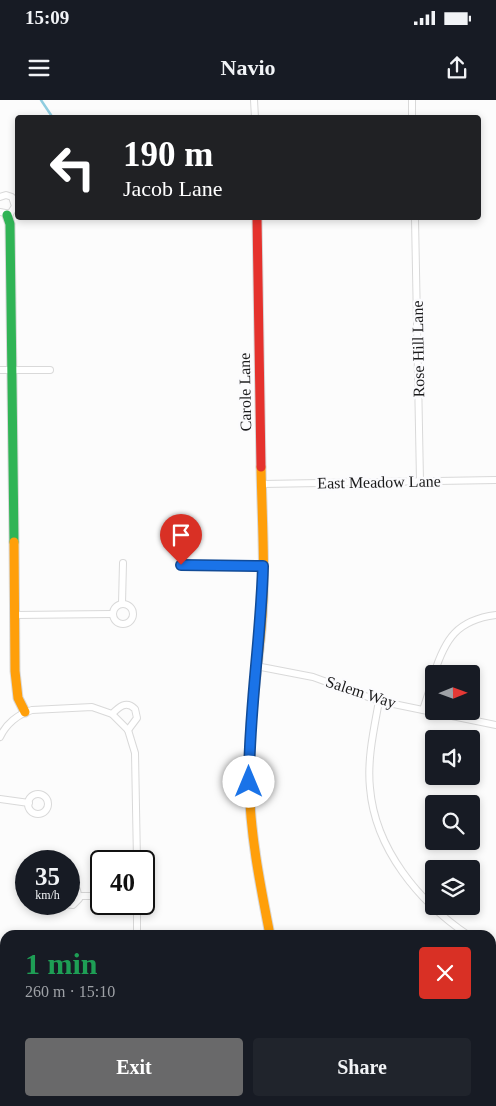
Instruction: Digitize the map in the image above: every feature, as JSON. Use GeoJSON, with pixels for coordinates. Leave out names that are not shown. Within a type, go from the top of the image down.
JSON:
{"type":"FeatureCollection","features":[{"type":"Feature","properties":{"kind":"street"},"geometry":{"type":"LineString","coordinates":[[254,100],[254,115]]}},
{"type":"Feature","properties":{"kind":"street"},"geometry":{"type":"LineString","coordinates":[[412,100],[412,115]]}},
{"type":"Feature","properties":{"kind":"street"},"geometry":{"type":"LineString","coordinates":[[0,197],[6,195],[14,200],[15,208],[4,214],[10,224],[16,686],[18,698],[24,712]]}},
{"type":"Feature","properties":{"kind":"street","name":"Carole Lane"},"geometry":{"type":"LineString","coordinates":[[257,220],[263,566],[261,629],[251,708],[250,801],[254,857],[269,930]]}},
{"type":"Feature","properties":{"kind":"street","name":"Rose Hill Lane"},"geometry":{"type":"LineString","coordinates":[[415,220],[420,481]]}},
{"type":"Feature","properties":{"kind":"street"},"geometry":{"type":"LineString","coordinates":[[0,370],[50,370]]}},
{"type":"Feature","properties":{"kind":"street","name":"East Meadow Lane"},"geometry":{"type":"LineString","coordinates":[[262,484],[496,480]]}},
{"type":"Feature","properties":{"kind":"street"},"geometry":{"type":"LineString","coordinates":[[122,603],[123,563]]}},
{"type":"Feature","properties":{"kind":"street"},"geometry":{"type":"LineString","coordinates":[[181,565],[263,566]]}},
{"type":"Feature","properties":{"kind":"street"},"geometry":{"type":"LineString","coordinates":[[122,603],[131,607],[133,614],[130,621],[124,624],[117,622],[112,614],[116,605],[122,603]]}},
{"type":"Feature","properties":{"kind":"street"},"geometry":{"type":"LineString","coordinates":[[15,615],[112,614]]}},
{"type":"Feature","properties":{"kind":"street"},"geometry":{"type":"LineString","coordinates":[[437,665],[442,650],[453,634],[476,620],[496,615]]}},
{"type":"Feature","properties":{"kind":"street","name":"Salem Way"},"geometry":{"type":"LineString","coordinates":[[256,666],[313,677],[378,701],[496,725]]}},
{"type":"Feature","properties":{"kind":"street"},"geometry":{"type":"LineString","coordinates":[[378,701],[370,781],[380,830],[392,854],[418,893],[447,921],[460,930]]}},
{"type":"Feature","properties":{"kind":"street"},"geometry":{"type":"LineString","coordinates":[[423,710],[425,704]]}},
{"type":"Feature","properties":{"kind":"street"},"geometry":{"type":"LineString","coordinates":[[112,714],[122,705],[129,705],[135,708],[137,718],[128,730]]}},
{"type":"Feature","properties":{"kind":"street"},"geometry":{"type":"LineString","coordinates":[[0,737],[9,724],[24,712],[82,707],[112,714],[128,730],[135,753],[136,850]]}},
{"type":"Feature","properties":{"kind":"street"},"geometry":{"type":"LineString","coordinates":[[0,799],[29,803]]}},
{"type":"Feature","properties":{"kind":"street"},"geometry":{"type":"LineString","coordinates":[[80,896],[90,896]]}},
{"type":"Feature","properties":{"kind":"street"},"geometry":{"type":"LineString","coordinates":[[137,915],[138,930]]}},
{"type":"Feature","properties":{"kind":"waterway"},"geometry":{"type":"LineString","coordinates":[[41,100],[51,115]]}},
{"type":"Feature","properties":{"kind":"traffic: fast"},"geometry":{"type":"LineString","coordinates":[[7,215],[10,224],[14,542]]}},
{"type":"Feature","properties":{"kind":"traffic: slow"},"geometry":{"type":"LineString","coordinates":[[261,467],[263,589],[261,630],[251,724],[249,781],[253,840],[269,930]]}},
{"type":"Feature","properties":{"kind":"traffic: slow"},"geometry":{"type":"LineString","coordinates":[[14,542],[15,671],[18,698],[25,712]]}},
{"type":"Feature","properties":{"kind":"traffic: jam"},"geometry":{"type":"LineString","coordinates":[[257,220],[261,467]]}},
{"type":"Feature","properties":{"kind":"route"},"geometry":{"type":"LineString","coordinates":[[181,565],[263,566],[261,629],[251,708],[249,782]]}}]}
